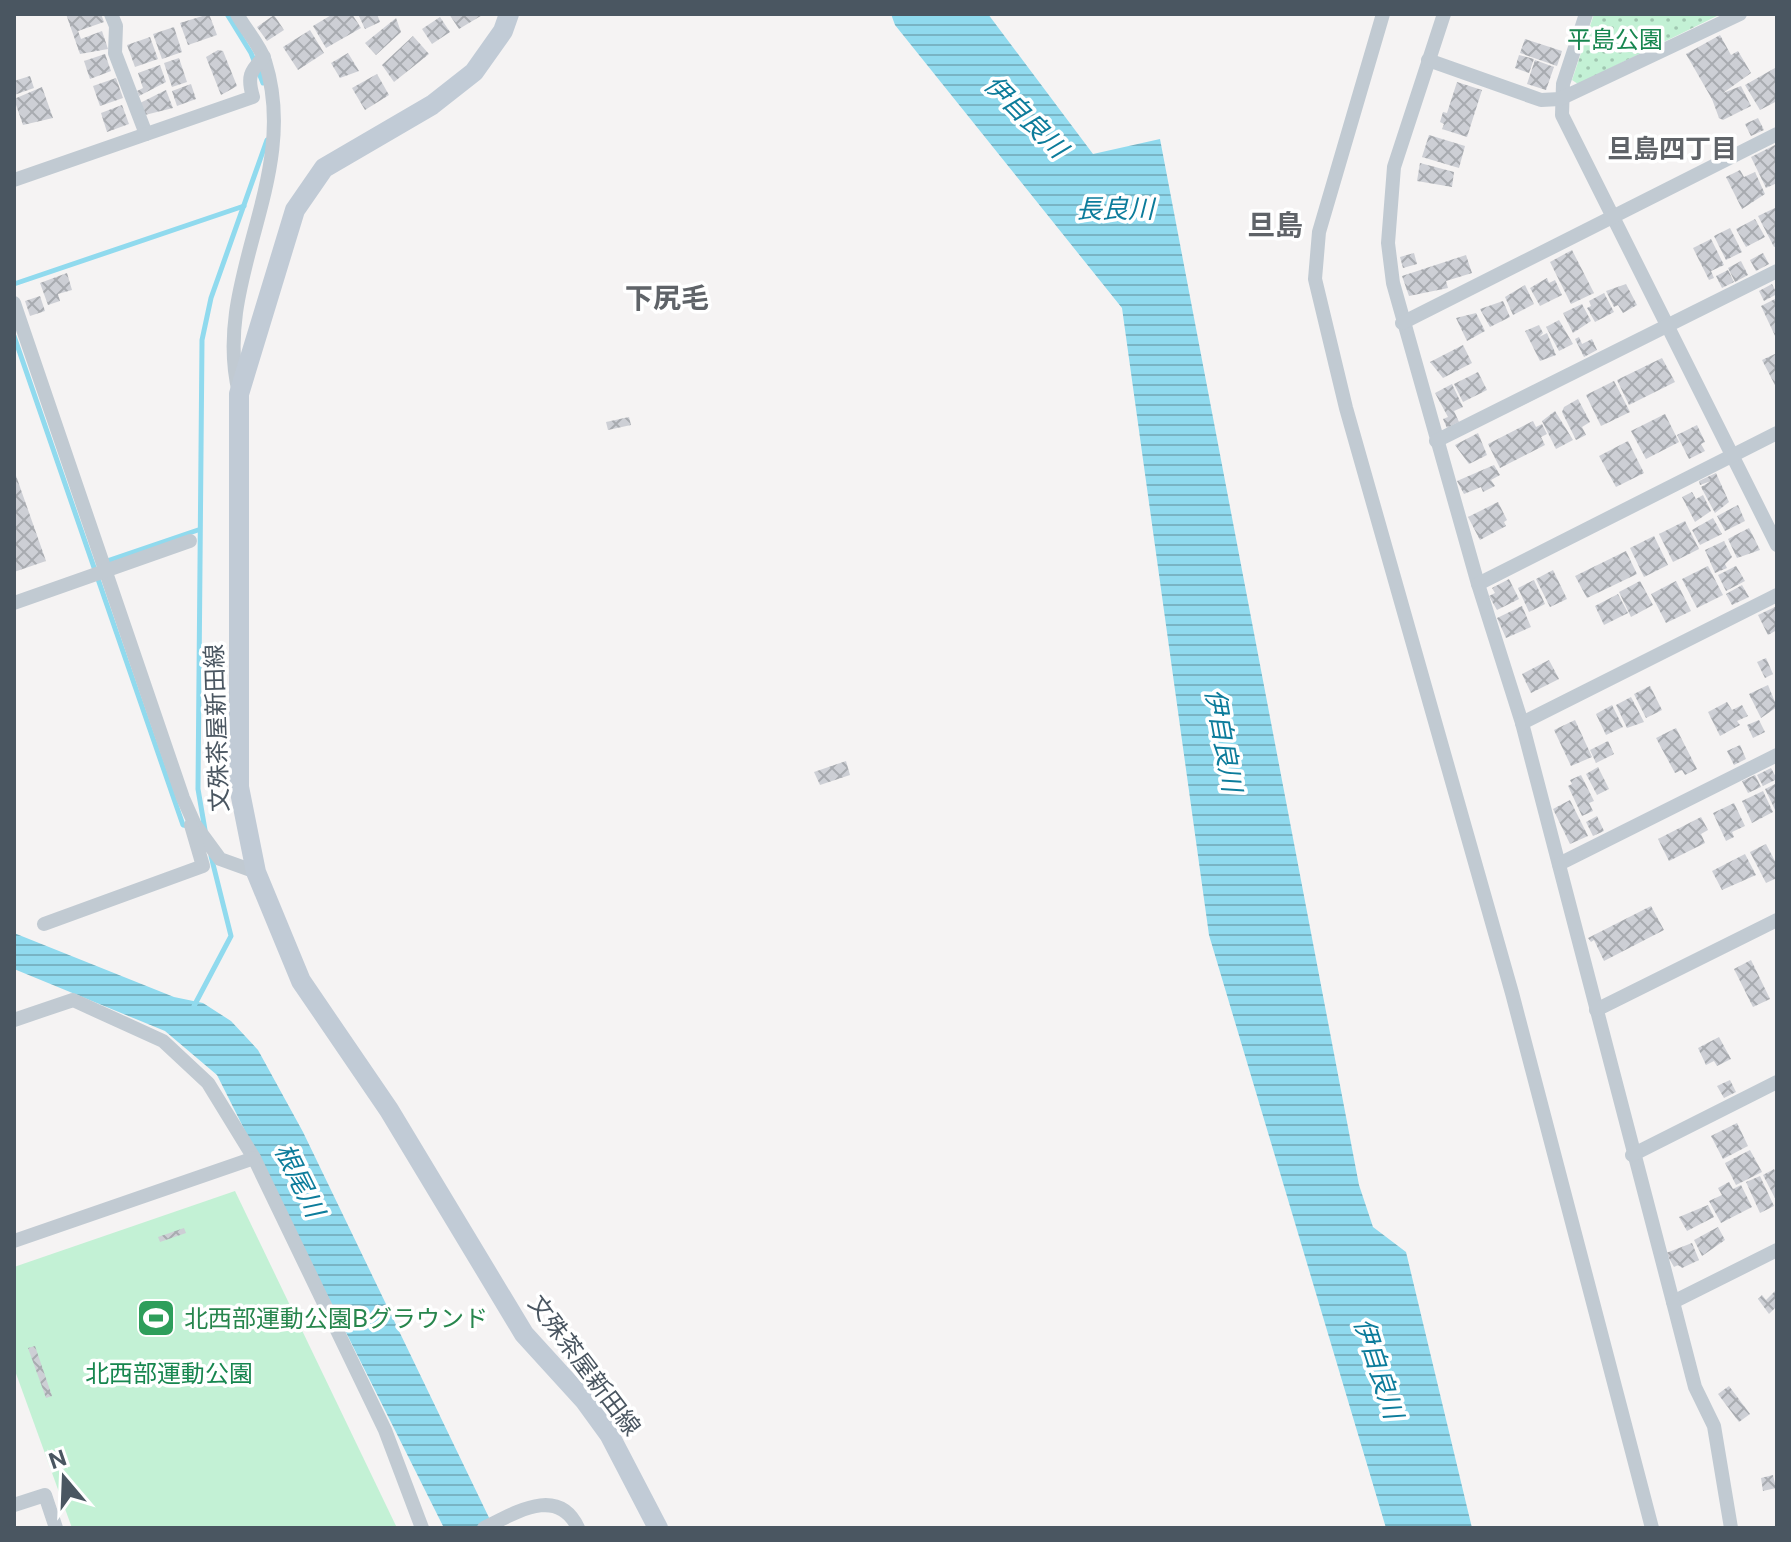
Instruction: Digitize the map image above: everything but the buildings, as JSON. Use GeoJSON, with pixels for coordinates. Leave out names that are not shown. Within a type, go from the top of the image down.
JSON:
{"type":"FeatureCollection","features":[{"type":"Feature","properties":{"kind":"main road","name":"文殊茶屋新田線"},"geometry":{"type":"LineString","coordinates":[[509,14],[503,31],[474,72],[432,105],[324,168],[305,192],[278,260],[239,394],[239,787],[256,872],[301,981],[389,1110],[524,1334],[585,1401],[609,1434],[653,1523]]}},
{"type":"Feature","properties":{"kind":"street"},"geometry":{"type":"LineString","coordinates":[[111,14],[116,26],[115,53],[146,134]]}},
{"type":"Feature","properties":{"kind":"street"},"geometry":{"type":"LineString","coordinates":[[237,14],[264,57],[275,101],[276,127],[268,190],[235,305],[231,362],[239,394]]}},
{"type":"Feature","properties":{"kind":"street"},"geometry":{"type":"LineString","coordinates":[[1383,14],[1319,232],[1315,279],[1346,408],[1523,1035],[1652,1528]]}},
{"type":"Feature","properties":{"kind":"street"},"geometry":{"type":"LineString","coordinates":[[1444,14],[1394,167],[1388,243],[1402,323],[1522,723],[1632,1155],[1695,1387],[1714,1426],[1731,1528]]}},
{"type":"Feature","properties":{"kind":"street"},"geometry":{"type":"LineString","coordinates":[[1586,14],[1560,99],[1562,115],[1777,545]]}},
{"type":"Feature","properties":{"kind":"street"},"geometry":{"type":"LineString","coordinates":[[1428,60],[1541,100],[1560,99],[1740,14]]}},
{"type":"Feature","properties":{"kind":"street"},"geometry":{"type":"LineString","coordinates":[[14,180],[253,97],[250,71],[264,57]]}},
{"type":"Feature","properties":{"kind":"street"},"geometry":{"type":"LineString","coordinates":[[1402,323],[1777,134]]}},
{"type":"Feature","properties":{"kind":"street"},"geometry":{"type":"LineString","coordinates":[[1436,441],[1777,271]]}},
{"type":"Feature","properties":{"kind":"street"},"geometry":{"type":"LineString","coordinates":[[14,303],[183,798],[203,866],[44,924]]}},
{"type":"Feature","properties":{"kind":"street"},"geometry":{"type":"LineString","coordinates":[[1478,584],[1777,433]]}},
{"type":"Feature","properties":{"kind":"street"},"geometry":{"type":"LineString","coordinates":[[14,603],[190,541]]}},
{"type":"Feature","properties":{"kind":"street"},"geometry":{"type":"LineString","coordinates":[[1522,723],[1777,595]]}},
{"type":"Feature","properties":{"kind":"street"},"geometry":{"type":"LineString","coordinates":[[1559,864],[1777,755]]}},
{"type":"Feature","properties":{"kind":"street"},"geometry":{"type":"LineString","coordinates":[[183,798],[195,825],[220,859],[256,872]]}},
{"type":"Feature","properties":{"kind":"street"},"geometry":{"type":"LineString","coordinates":[[1596,1010],[1777,920]]}},
{"type":"Feature","properties":{"kind":"street"},"geometry":{"type":"LineString","coordinates":[[14,1020],[73,1000],[163,1041],[208,1083],[254,1158],[385,1430],[422,1528]]}},
{"type":"Feature","properties":{"kind":"street"},"geometry":{"type":"LineString","coordinates":[[1632,1155],[1777,1082]]}},
{"type":"Feature","properties":{"kind":"street"},"geometry":{"type":"LineString","coordinates":[[14,1241],[254,1158]]}},
{"type":"Feature","properties":{"kind":"street"},"geometry":{"type":"LineString","coordinates":[[1673,1302],[1777,1250]]}},
{"type":"Feature","properties":{"kind":"street"},"geometry":{"type":"LineString","coordinates":[[14,1505],[45,1495],[56,1528]]}},
{"type":"Feature","properties":{"kind":"street"},"geometry":{"type":"LineString","coordinates":[[484,1528],[553,1503],[566,1510],[578,1528]]}},
{"type":"Feature","properties":{"kind":"green space","name":"平島公園"},"geometry":{"type":"Polygon","coordinates":[[[1594,14],[1721,14],[1578,84],[1572,80],[1594,14]]]}},
{"type":"Feature","properties":{"kind":"green space","name":"北西部運動公園Bグラウンド"},"geometry":{"type":"Polygon","coordinates":[[[235,1191],[397,1528],[72,1528],[14,1368],[14,1267],[235,1191]]]}},
{"type":"Feature","properties":{"kind":"water","name":"長良川"},"geometry":{"type":"Polygon","coordinates":[[[891,14],[988,14],[1093,154],[1160,139],[1359,1185],[1373,1227],[1406,1252],[1472,1528],[1386,1528],[1209,935],[1122,308],[895,25],[891,14]]]}},
{"type":"Feature","properties":{"kind":"water","name":"根尾川"},"geometry":{"type":"Polygon","coordinates":[[[14,933],[174,997],[203,1003],[231,1021],[258,1050],[303,1132],[494,1528],[444,1528],[217,1075],[165,1031],[14,969],[14,933]]]}},
{"type":"Feature","properties":{"kind":"waterway"},"geometry":{"type":"LineString","coordinates":[[227,14],[251,53],[263,83]]}},
{"type":"Feature","properties":{"kind":"waterway"},"geometry":{"type":"LineString","coordinates":[[205,830],[198,789],[202,340],[211,298],[267,140]]}},
{"type":"Feature","properties":{"kind":"waterway"},"geometry":{"type":"LineString","coordinates":[[14,284],[244,206]]}},
{"type":"Feature","properties":{"kind":"waterway"},"geometry":{"type":"LineString","coordinates":[[14,336],[183,825],[189,826]]}},
{"type":"Feature","properties":{"kind":"waterway"},"geometry":{"type":"LineString","coordinates":[[104,562],[198,530]]}},
{"type":"Feature","properties":{"kind":"waterway"},"geometry":{"type":"LineString","coordinates":[[194,1006],[231,936],[211,856]]}},
{"type":"Feature","properties":{"kind":"place","name":"北西部運動公園Bグラウンド"},"geometry":{"type":"Point","coordinates":[156,1318]}},
{"type":"Feature","properties":{"kind":"district","name":"旦島四丁目"},"geometry":{"type":"Point","coordinates":[1672,148]}},
{"type":"Feature","properties":{"kind":"district","name":"旦島"},"geometry":{"type":"Point","coordinates":[1275,224]}},
{"type":"Feature","properties":{"kind":"district","name":"下尻毛"},"geometry":{"type":"Point","coordinates":[667,297]}},
{"type":"Feature","properties":{"kind":"water label","name":"伊自良川"},"geometry":{"type":"Point","coordinates":[1026,116]}},
{"type":"Feature","properties":{"kind":"water label","name":"伊自良川"},"geometry":{"type":"Point","coordinates":[1224,740]}},
{"type":"Feature","properties":{"kind":"water label","name":"伊自良川"},"geometry":{"type":"Point","coordinates":[1379,1368]}},
{"type":"Feature","properties":{"kind":"park label","name":"北西部運動公園"},"geometry":{"type":"Point","coordinates":[169,1373]}}]}
